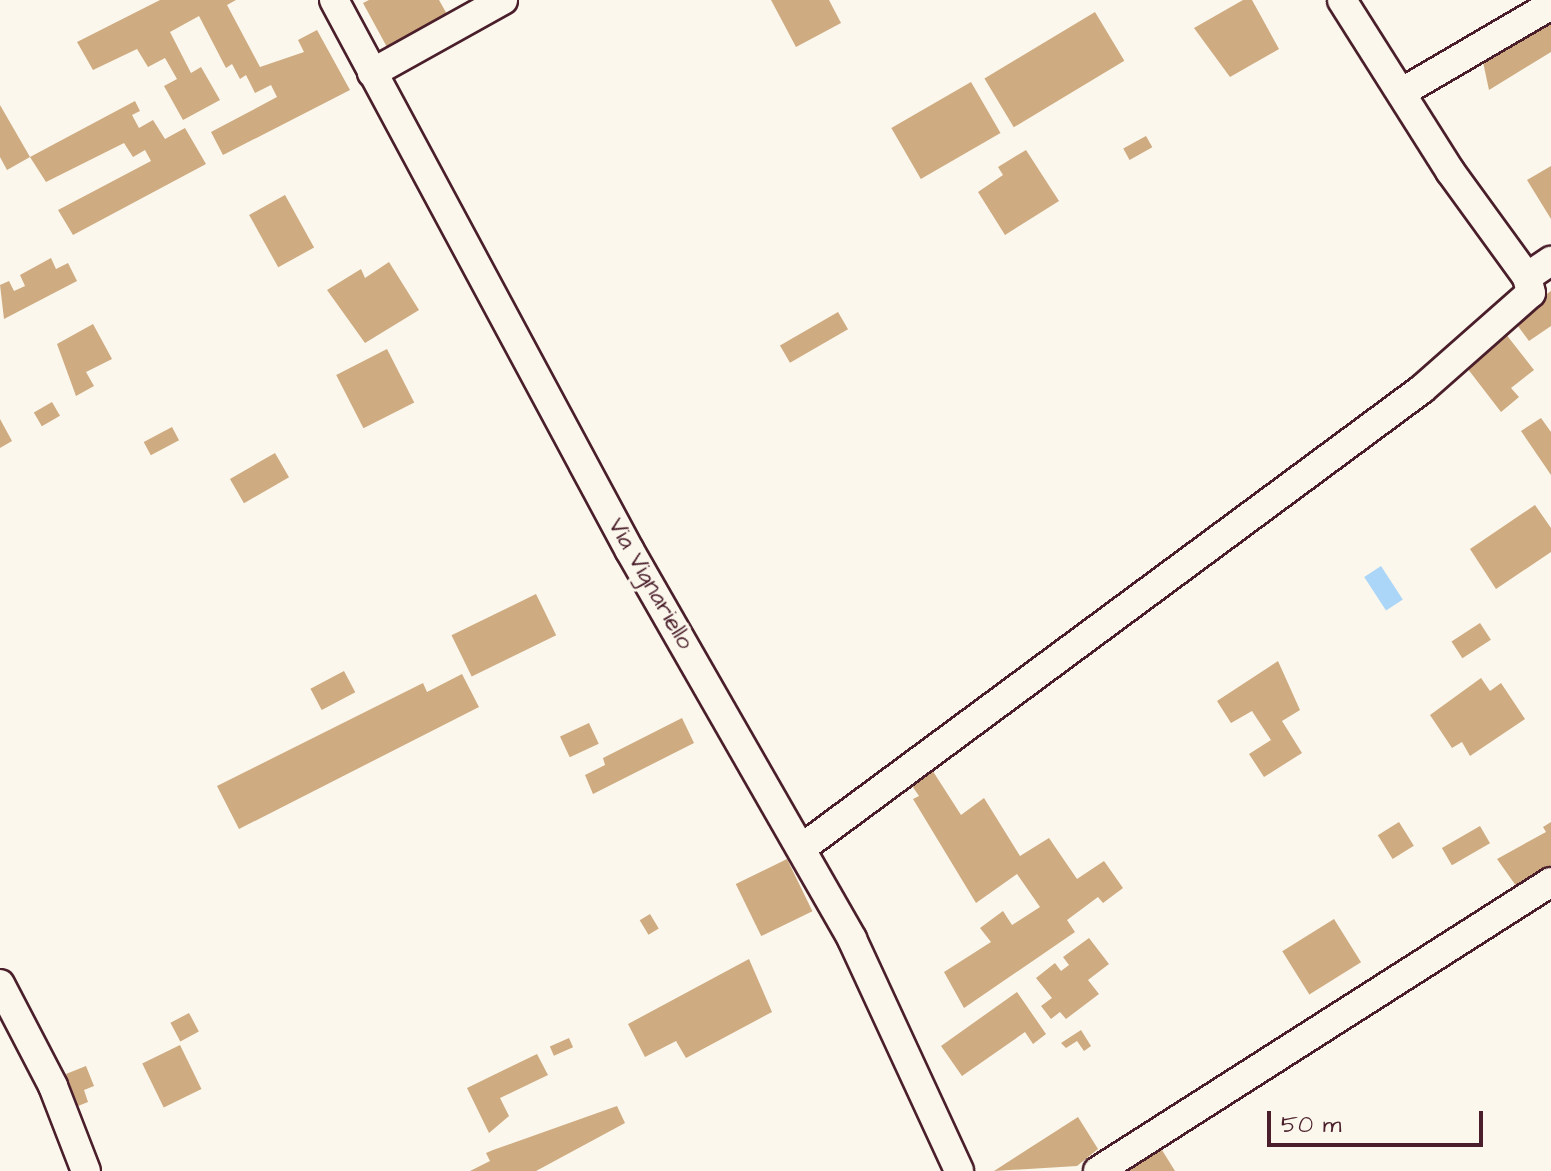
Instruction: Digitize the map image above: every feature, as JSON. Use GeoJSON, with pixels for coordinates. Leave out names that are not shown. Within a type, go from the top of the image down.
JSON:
{"type":"FeatureCollection","features":[{"type":"Feature","properties":{"kind":"street","name":"Via Vignariello"},"geometry":{"type":"LineString","coordinates":[[334,0],[630,551],[802,848],[959,1171]]}},
{"type":"Feature","properties":{"kind":"street"},"geometry":{"type":"LineString","coordinates":[[372,73],[503,0]]}},
{"type":"Feature","properties":{"kind":"street"},"geometry":{"type":"LineString","coordinates":[[802,848],[1422,389],[1531,293],[1527,277],[1450,171],[1404,91],[1342,0]]}},
{"type":"Feature","properties":{"kind":"street"},"geometry":{"type":"LineString","coordinates":[[1404,91],[1551,5]]}},
{"type":"Feature","properties":{"kind":"street"},"geometry":{"type":"LineString","coordinates":[[1527,277],[1551,261]]}},
{"type":"Feature","properties":{"kind":"street"},"geometry":{"type":"LineString","coordinates":[[1098,1171],[1551,882]]}},
{"type":"Feature","properties":{"kind":"street"},"geometry":{"type":"LineString","coordinates":[[0,984],[53,1086],[86,1171]]}},
{"type":"Feature","properties":{"kind":"water"},"geometry":{"type":"Polygon","coordinates":[[[1381,566],[1403,600],[1386,610],[1364,577],[1381,566]]]}},
{"type":"Feature","properties":{"kind":"building"},"geometry":{"type":"Polygon","coordinates":[[[160,0],[236,0],[227,5],[260,67],[304,52],[298,40],[317,30],[350,90],[223,155],[211,132],[277,97],[271,85],[255,93],[246,75],[240,79],[232,64],[226,68],[199,16],[170,32],[191,73],[201,67],[220,100],[183,120],[164,86],[177,79],[165,58],[148,67],[137,49],[93,70],[77,42],[160,0]]]}},
{"type":"Feature","properties":{"kind":"building"},"geometry":{"type":"Polygon","coordinates":[[[369,0],[439,0],[448,16],[388,49],[363,3],[369,0]]]}},
{"type":"Feature","properties":{"kind":"building"},"geometry":{"type":"Polygon","coordinates":[[[771,0],[829,0],[841,23],[796,47],[771,0]]]}},
{"type":"Feature","properties":{"kind":"building"},"geometry":{"type":"Polygon","coordinates":[[[1243,0],[1252,0],[1279,49],[1230,77],[1194,28],[1243,0]]]}},
{"type":"Feature","properties":{"kind":"building"},"geometry":{"type":"Polygon","coordinates":[[[1095,12],[1124,61],[1014,127],[984,78],[1095,12]]]}},
{"type":"Feature","properties":{"kind":"building"},"geometry":{"type":"Polygon","coordinates":[[[1551,20],[1551,52],[1489,90],[1483,62],[1551,20]]]}},
{"type":"Feature","properties":{"kind":"building"},"geometry":{"type":"Polygon","coordinates":[[[971,82],[1000,133],[921,179],[891,128],[971,82]]]}},
{"type":"Feature","properties":{"kind":"building"},"geometry":{"type":"Polygon","coordinates":[[[135,101],[140,111],[132,115],[139,128],[153,120],[165,139],[185,128],[206,164],[73,235],[58,210],[151,161],[145,150],[133,157],[124,143],[46,182],[30,157],[135,101]]]}},
{"type":"Feature","properties":{"kind":"building"},"geometry":{"type":"Polygon","coordinates":[[[0,105],[30,157],[7,170],[0,157],[0,105]]]}},
{"type":"Feature","properties":{"kind":"building"},"geometry":{"type":"Polygon","coordinates":[[[1146,136],[1152,147],[1130,160],[1123,149],[1146,136]]]}},
{"type":"Feature","properties":{"kind":"building"},"geometry":{"type":"Polygon","coordinates":[[[1026,150],[1059,201],[1005,235],[978,192],[1003,175],[998,167],[1026,150]]]}},
{"type":"Feature","properties":{"kind":"building"},"geometry":{"type":"Polygon","coordinates":[[[1551,166],[1551,219],[1527,180],[1551,166]]]}},
{"type":"Feature","properties":{"kind":"building"},"geometry":{"type":"Polygon","coordinates":[[[285,195],[314,247],[278,267],[249,215],[285,195]]]}},
{"type":"Feature","properties":{"kind":"building"},"geometry":{"type":"Polygon","coordinates":[[[51,258],[56,269],[68,263],[77,281],[4,319],[0,285],[9,281],[14,291],[25,286],[20,275],[51,258]]]}},
{"type":"Feature","properties":{"kind":"building"},"geometry":{"type":"Polygon","coordinates":[[[389,262],[419,310],[365,343],[327,290],[361,269],[365,278],[389,262]]]}},
{"type":"Feature","properties":{"kind":"building"},"geometry":{"type":"Polygon","coordinates":[[[1551,291],[1551,326],[1529,341],[1512,318],[1551,291]]]}},
{"type":"Feature","properties":{"kind":"building"},"geometry":{"type":"Polygon","coordinates":[[[838,312],[848,329],[790,363],[780,346],[838,312]]]}},
{"type":"Feature","properties":{"kind":"building"},"geometry":{"type":"Polygon","coordinates":[[[93,324],[112,359],[86,372],[94,386],[76,396],[57,344],[93,324]]]}},
{"type":"Feature","properties":{"kind":"building"},"geometry":{"type":"Polygon","coordinates":[[[1505,333],[1534,370],[1511,388],[1519,397],[1501,412],[1464,364],[1505,333]]]}},
{"type":"Feature","properties":{"kind":"building"},"geometry":{"type":"Polygon","coordinates":[[[387,349],[414,402],[363,428],[336,375],[387,349]]]}},
{"type":"Feature","properties":{"kind":"building"},"geometry":{"type":"Polygon","coordinates":[[[52,402],[60,416],[42,426],[34,412],[52,402]]]}},
{"type":"Feature","properties":{"kind":"building"},"geometry":{"type":"Polygon","coordinates":[[[1541,418],[1551,432],[1551,475],[1521,431],[1541,418]]]}},
{"type":"Feature","properties":{"kind":"building"},"geometry":{"type":"Polygon","coordinates":[[[0,419],[12,441],[0,448],[0,419]]]}},
{"type":"Feature","properties":{"kind":"building"},"geometry":{"type":"Polygon","coordinates":[[[172,427],[179,440],[151,455],[144,442],[172,427]]]}},
{"type":"Feature","properties":{"kind":"building"},"geometry":{"type":"Polygon","coordinates":[[[275,453],[289,477],[244,503],[230,479],[275,453]]]}},
{"type":"Feature","properties":{"kind":"building"},"geometry":{"type":"Polygon","coordinates":[[[1535,505],[1551,528],[1551,552],[1496,589],[1470,549],[1535,505]]]}},
{"type":"Feature","properties":{"kind":"building"},"geometry":{"type":"Polygon","coordinates":[[[536,594],[556,635],[472,677],[452,635],[536,594]]]}},
{"type":"Feature","properties":{"kind":"building"},"geometry":{"type":"Polygon","coordinates":[[[1480,623],[1491,640],[1462,658],[1451,642],[1480,623]]]}},
{"type":"Feature","properties":{"kind":"building"},"geometry":{"type":"Polygon","coordinates":[[[1278,661],[1300,710],[1282,721],[1302,753],[1264,777],[1249,754],[1271,740],[1252,711],[1231,723],[1217,701],[1278,661]]]}},
{"type":"Feature","properties":{"kind":"building"},"geometry":{"type":"Polygon","coordinates":[[[344,671],[355,692],[322,710],[310,689],[344,671]]]}},
{"type":"Feature","properties":{"kind":"building"},"geometry":{"type":"Polygon","coordinates":[[[462,674],[479,707],[239,829],[217,786],[423,683],[427,692],[462,674]]]}},
{"type":"Feature","properties":{"kind":"building"},"geometry":{"type":"Polygon","coordinates":[[[1481,678],[1490,691],[1501,683],[1525,719],[1470,756],[1462,742],[1452,748],[1430,715],[1481,678]]]}},
{"type":"Feature","properties":{"kind":"building"},"geometry":{"type":"Polygon","coordinates":[[[682,718],[694,743],[593,794],[585,775],[605,765],[603,758],[682,718]]]}},
{"type":"Feature","properties":{"kind":"building"},"geometry":{"type":"Polygon","coordinates":[[[589,723],[599,744],[570,757],[560,737],[589,723]]]}},
{"type":"Feature","properties":{"kind":"building"},"geometry":{"type":"Polygon","coordinates":[[[927,762],[961,815],[984,798],[1020,856],[1049,838],[1077,879],[1104,861],[1123,888],[1103,903],[1098,897],[1067,920],[1075,932],[964,1008],[944,972],[991,942],[980,928],[1003,911],[1012,925],[1040,907],[1017,874],[976,903],[913,799],[919,796],[906,777],[927,762]]]}},
{"type":"Feature","properties":{"kind":"building"},"geometry":{"type":"Polygon","coordinates":[[[1399,822],[1414,846],[1393,859],[1378,835],[1399,822]]]}},
{"type":"Feature","properties":{"kind":"building"},"geometry":{"type":"Polygon","coordinates":[[[1551,822],[1551,870],[1519,890],[1497,859],[1546,832],[1543,827],[1551,822]]]}},
{"type":"Feature","properties":{"kind":"building"},"geometry":{"type":"Polygon","coordinates":[[[1480,826],[1490,843],[1452,865],[1442,848],[1480,826]]]}},
{"type":"Feature","properties":{"kind":"building"},"geometry":{"type":"Polygon","coordinates":[[[787,859],[812,911],[761,936],[736,884],[787,859]]]}},
{"type":"Feature","properties":{"kind":"building"},"geometry":{"type":"Polygon","coordinates":[[[650,914],[659,929],[648,935],[640,920],[650,914]]]}},
{"type":"Feature","properties":{"kind":"building"},"geometry":{"type":"Polygon","coordinates":[[[1334,919],[1361,962],[1309,995],[1282,951],[1334,919]]]}},
{"type":"Feature","properties":{"kind":"building"},"geometry":{"type":"Polygon","coordinates":[[[1089,938],[1109,964],[1088,980],[1099,994],[1066,1019],[1060,1012],[1051,1019],[1041,1006],[1052,998],[1036,978],[1055,963],[1061,971],[1069,965],[1063,957],[1089,938]]]}},
{"type":"Feature","properties":{"kind":"building"},"geometry":{"type":"Polygon","coordinates":[[[749,959],[772,1012],[686,1058],[676,1041],[645,1057],[628,1024],[749,959]]]}},
{"type":"Feature","properties":{"kind":"building"},"geometry":{"type":"Polygon","coordinates":[[[1017,992],[1046,1034],[1033,1044],[1025,1032],[962,1076],[941,1046],[1017,992]]]}},
{"type":"Feature","properties":{"kind":"building"},"geometry":{"type":"Polygon","coordinates":[[[189,1013],[199,1032],[180,1041],[170,1023],[189,1013]]]}},
{"type":"Feature","properties":{"kind":"building"},"geometry":{"type":"Polygon","coordinates":[[[1081,1030],[1091,1046],[1084,1051],[1077,1041],[1066,1048],[1061,1043],[1081,1030]]]}},
{"type":"Feature","properties":{"kind":"building"},"geometry":{"type":"Polygon","coordinates":[[[569,1038],[573,1047],[554,1056],[550,1047],[569,1038]]]}},
{"type":"Feature","properties":{"kind":"building"},"geometry":{"type":"Polygon","coordinates":[[[180,1045],[201,1089],[164,1107],[142,1063],[180,1045]]]}},
{"type":"Feature","properties":{"kind":"building"},"geometry":{"type":"Polygon","coordinates":[[[537,1054],[548,1075],[500,1098],[509,1116],[489,1133],[467,1088],[537,1054]]]}},
{"type":"Feature","properties":{"kind":"building"},"geometry":{"type":"Polygon","coordinates":[[[86,1066],[94,1086],[84,1090],[88,1102],[78,1106],[66,1074],[86,1066]]]}},
{"type":"Feature","properties":{"kind":"building"},"geometry":{"type":"Polygon","coordinates":[[[617,1106],[625,1123],[536,1171],[470,1171],[490,1161],[486,1153],[617,1106]]]}},
{"type":"Feature","properties":{"kind":"building"},"geometry":{"type":"Polygon","coordinates":[[[1078,1117],[1098,1149],[1077,1166],[994,1171],[1078,1117]]]}},
{"type":"Feature","properties":{"kind":"building"},"geometry":{"type":"Polygon","coordinates":[[[1157,1142],[1175,1171],[1120,1171],[1157,1142]]]}}]}
